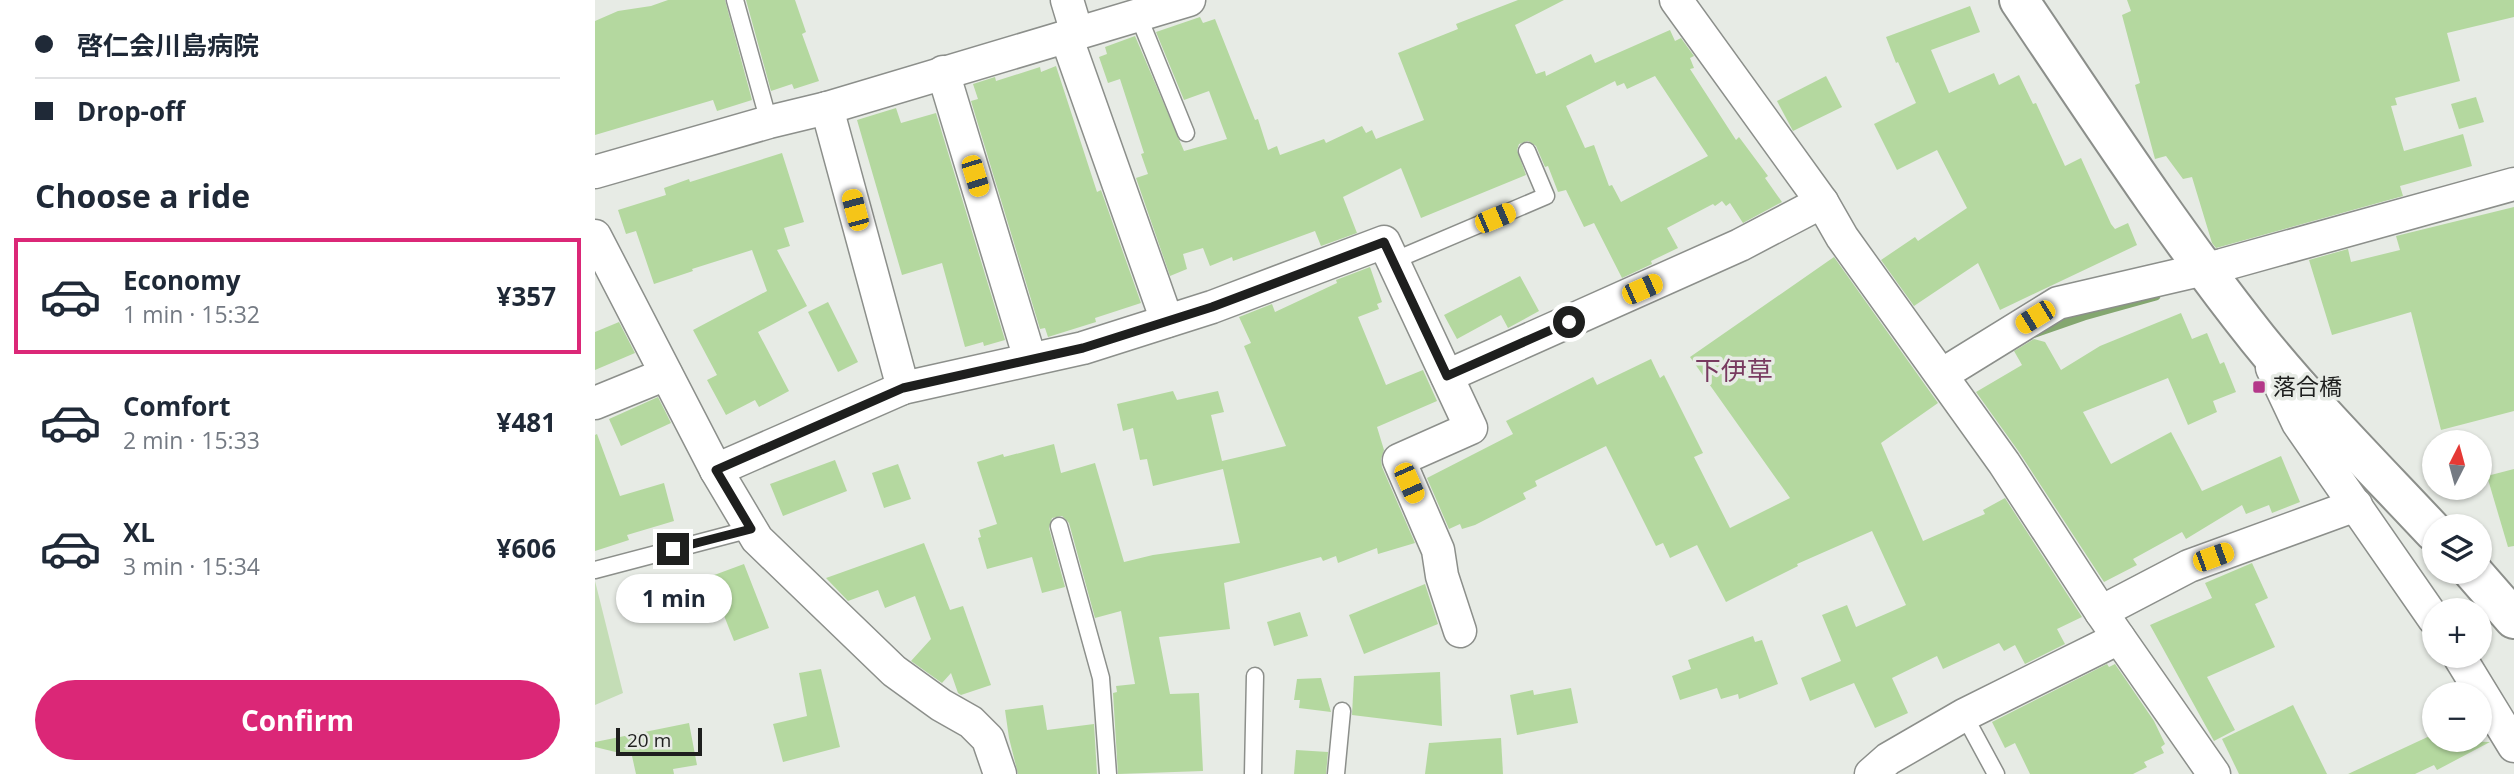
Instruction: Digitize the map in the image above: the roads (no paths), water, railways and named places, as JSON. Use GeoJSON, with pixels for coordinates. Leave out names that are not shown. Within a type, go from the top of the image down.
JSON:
{"type":"FeatureCollection","features":[{"type":"Feature","properties":{"kind":"street"},"geometry":{"type":"LineString","coordinates":[[1067,0],[1072,35],[1167,321]]}},
{"type":"Feature","properties":{"kind":"street"},"geometry":{"type":"LineString","coordinates":[[595,172],[827,108],[1189,0]]}},
{"type":"Feature","properties":{"kind":"street"},"geometry":{"type":"LineString","coordinates":[[1677,0],[1822,202],[1842,237],[1943,374],[2101,612],[2214,774]]}},
{"type":"Feature","properties":{"kind":"street"},"geometry":{"type":"LineString","coordinates":[[2019,0],[2203,267],[2260,341],[2332,424],[2422,518]]}},
{"type":"Feature","properties":{"kind":"street"},"geometry":{"type":"LineString","coordinates":[[943,72],[1030,359]]}},
{"type":"Feature","properties":{"kind":"street"},"geometry":{"type":"LineString","coordinates":[[827,108],[903,388]]}},
{"type":"Feature","properties":{"kind":"street"},"geometry":{"type":"LineString","coordinates":[[1943,374],[2058,303],[2203,267],[2222,265],[2514,184]]}},
{"type":"Feature","properties":{"kind":"street"},"geometry":{"type":"LineString","coordinates":[[1447,376],[1740,245],[1822,202]]}},
{"type":"Feature","properties":{"kind":"street"},"geometry":{"type":"LineString","coordinates":[[595,236],[716,470],[757,540],[894,671],[941,705],[971,722],[988,739],[1000,774]]}},
{"type":"Feature","properties":{"kind":"street"},"geometry":{"type":"LineString","coordinates":[[716,470],[903,388],[1083,348],[1212,307],[1384,242],[1471,428],[1399,460],[1438,550],[1442,576],[1460,631]]}},
{"type":"Feature","properties":{"kind":"street"},"geometry":{"type":"LineString","coordinates":[[2260,341],[2298,423],[2422,601]]}},
{"type":"Feature","properties":{"kind":"street"},"geometry":{"type":"LineString","coordinates":[[595,403],[666,374]]}},
{"type":"Feature","properties":{"kind":"street"},"geometry":{"type":"LineString","coordinates":[[2101,612],[2189,566],[2356,505]]}},
{"type":"Feature","properties":{"kind":"street"},"geometry":{"type":"LineString","coordinates":[[2483,584],[2514,619]]}},
{"type":"Feature","properties":{"kind":"street"},"geometry":{"type":"LineString","coordinates":[[1871,774],[1888,760],[1964,715],[2119,638]]}},
{"type":"Feature","properties":{"kind":"street"},"geometry":{"type":"LineString","coordinates":[[2466,668],[2514,746]]}},
{"type":"Feature","properties":{"kind":"lane"},"geometry":{"type":"LineString","coordinates":[[735,0],[769,122]]}},
{"type":"Feature","properties":{"kind":"lane"},"geometry":{"type":"LineString","coordinates":[[1138,15],[1186,134]]}},
{"type":"Feature","properties":{"kind":"lane"},"geometry":{"type":"LineString","coordinates":[[1393,261],[1546,196],[1527,151]]}},
{"type":"Feature","properties":{"kind":"lane"},"geometry":{"type":"LineString","coordinates":[[1059,526],[1101,678],[1108,774]]}},
{"type":"Feature","properties":{"kind":"lane"},"geometry":{"type":"LineString","coordinates":[[595,570],[751,529]]}},
{"type":"Feature","properties":{"kind":"lane"},"geometry":{"type":"LineString","coordinates":[[1253,774],[1255,676]]}},
{"type":"Feature","properties":{"kind":"lane"},"geometry":{"type":"LineString","coordinates":[[1336,774],[1342,711]]}},
{"type":"Feature","properties":{"kind":"lane"},"geometry":{"type":"LineString","coordinates":[[1964,715],[1996,774]]}},
{"type":"Feature","properties":{"kind":"waterway"},"geometry":{"type":"LineString","coordinates":[[2035,333],[2156,296]]}},
{"type":"Feature","properties":{"kind":"place","name":"落合橋"},"geometry":{"type":"Point","coordinates":[2259,387]}},
{"type":"Feature","properties":{"kind":"district","name":"下伊草"},"geometry":{"type":"Point","coordinates":[1734,371]}}]}
